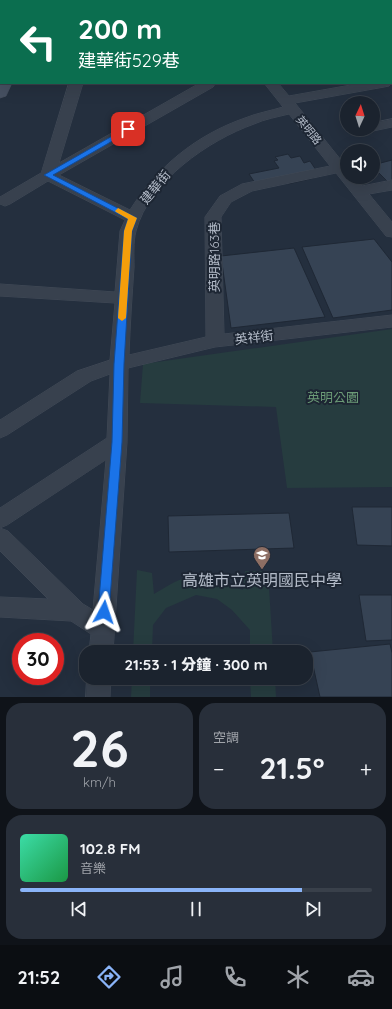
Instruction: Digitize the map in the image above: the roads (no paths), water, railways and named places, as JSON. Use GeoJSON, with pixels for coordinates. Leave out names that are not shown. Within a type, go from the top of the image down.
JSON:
{"type":"FeatureCollection","features":[{"type":"Feature","properties":{"kind":"street"},"geometry":{"type":"LineString","coordinates":[[48,175],[76,84]]}},
{"type":"Feature","properties":{"kind":"street"},"geometry":{"type":"LineString","coordinates":[[5,201],[208,84]]}},
{"type":"Feature","properties":{"kind":"street","name":"英明路"},"geometry":{"type":"LineString","coordinates":[[272,84],[340,168]]}},
{"type":"Feature","properties":{"kind":"street","name":"建華街"},"geometry":{"type":"LineString","coordinates":[[101,645],[117,442],[119,364],[123,298],[128,231],[133,218],[142,201],[169,168],[198,145],[249,120],[289,105],[380,84]]}},
{"type":"Feature","properties":{"kind":"street"},"geometry":{"type":"LineString","coordinates":[[380,126],[392,123]]}},
{"type":"Feature","properties":{"kind":"street"},"geometry":{"type":"LineString","coordinates":[[48,175],[133,218]]}},
{"type":"Feature","properties":{"kind":"street","name":"英明路163巷"},"geometry":{"type":"LineString","coordinates":[[215,341],[213,217],[225,199],[248,187],[340,175]]}},
{"type":"Feature","properties":{"kind":"street","name":"英明路"},"geometry":{"type":"LineString","coordinates":[[353,184],[392,232]]}},
{"type":"Feature","properties":{"kind":"street"},"geometry":{"type":"LineString","coordinates":[[359,191],[392,185]]}},
{"type":"Feature","properties":{"kind":"street"},"geometry":{"type":"LineString","coordinates":[[0,290],[123,298]]}},
{"type":"Feature","properties":{"kind":"street","name":"英祥街"},"geometry":{"type":"LineString","coordinates":[[0,430],[84,376],[119,364],[215,341],[392,321]]}},
{"type":"Feature","properties":{"kind":"street"},"geometry":{"type":"LineString","coordinates":[[0,519],[117,442]]}},
{"type":"Feature","properties":{"kind":"street"},"geometry":{"type":"LineString","coordinates":[[0,537],[75,611],[102,628]]}},
{"type":"Feature","properties":{"kind":"street"},"geometry":{"type":"LineString","coordinates":[[0,608],[75,611]]}},
{"type":"Feature","properties":{"kind":"street"},"geometry":{"type":"LineString","coordinates":[[98,697],[99,685]]}},
{"type":"Feature","properties":{"kind":"place","name":"高雄市立英明國民中學"},"geometry":{"type":"Point","coordinates":[262,570]}},
{"type":"Feature","properties":{"kind":"park label","name":"英明公園"},"geometry":{"type":"Point","coordinates":[333,397]}}]}
